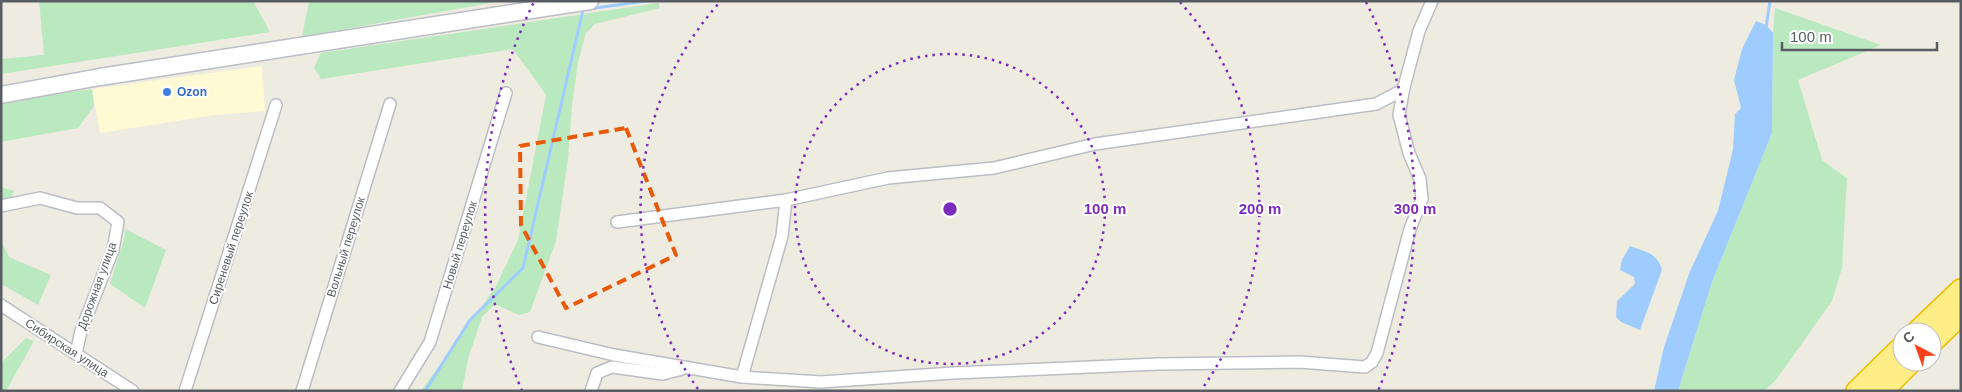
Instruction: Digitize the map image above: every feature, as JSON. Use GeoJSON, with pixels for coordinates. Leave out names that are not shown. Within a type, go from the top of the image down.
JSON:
{"type":"FeatureCollection","features":[{"type":"Feature","properties":{"kind":"highway"},"geometry":{"type":"LineString","coordinates":[[1927,322],[1961,290]]}},
{"type":"Feature","properties":{"kind":"highway"},"geometry":{"type":"LineString","coordinates":[[1942,332],[1961,314]]}},
{"type":"Feature","properties":{"kind":"highway"},"geometry":{"type":"LineString","coordinates":[[1856,391],[1892,357]]}},
{"type":"Feature","properties":{"kind":"highway"},"geometry":{"type":"LineString","coordinates":[[1882,391],[1901,372]]}},
{"type":"Feature","properties":{"kind":"main road"},"geometry":{"type":"LineString","coordinates":[[1,95],[100,77],[590,1]]}},
{"type":"Feature","properties":{"kind":"street"},"geometry":{"type":"LineString","coordinates":[[538,337],[614,355],[742,378],[821,382],[953,373],[1176,364],[1299,362],[1365,367],[1372,362],[1376,353],[1410,229],[1422,200],[1420,179],[1409,153],[1399,115],[1418,31],[1432,1]]}},
{"type":"Feature","properties":{"kind":"street"},"geometry":{"type":"LineString","coordinates":[[617,222],[786,200],[888,178],[994,168],[1095,144],[1376,104],[1400,92],[1404,87]]}},
{"type":"Feature","properties":{"kind":"street","name":"Новый переулок"},"geometry":{"type":"LineString","coordinates":[[400,391],[430,342],[506,93]]}},
{"type":"Feature","properties":{"kind":"street","name":"Вольный переулок"},"geometry":{"type":"LineString","coordinates":[[302,391],[390,104]]}},
{"type":"Feature","properties":{"kind":"street","name":"Сиреневый переулок"},"geometry":{"type":"LineString","coordinates":[[185,391],[276,105]]}},
{"type":"Feature","properties":{"kind":"street","name":"Дорожная улица"},"geometry":{"type":"LineString","coordinates":[[1,206],[40,198],[77,208],[100,208],[118,222],[113,250],[81,331],[76,354]]}},
{"type":"Feature","properties":{"kind":"street"},"geometry":{"type":"LineString","coordinates":[[742,378],[782,236],[786,200]]}},
{"type":"Feature","properties":{"kind":"street","name":"Сибирская улица"},"geometry":{"type":"LineString","coordinates":[[1,305],[133,391]]}},
{"type":"Feature","properties":{"kind":"street"},"geometry":{"type":"LineString","coordinates":[[590,391],[597,373],[612,367],[663,374],[687,367]]}},
{"type":"Feature","properties":{"kind":"highlighted area"},"geometry":{"type":"Polygon","coordinates":[[[626,128],[676,255],[566,308],[521,225],[520,146],[626,128]]]}},
{"type":"Feature","properties":{"kind":"shaded area"},"geometry":{"type":"Polygon","coordinates":[[[262,66],[265,111],[215,115],[100,133],[92,89],[262,66]]]}},
{"type":"Feature","properties":{"kind":"green space"},"geometry":{"type":"Polygon","coordinates":[[[39,1],[253,1],[270,32],[1,74],[1,59],[44,55],[39,1]]]}},
{"type":"Feature","properties":{"kind":"green space"},"geometry":{"type":"Polygon","coordinates":[[[309,1],[501,1],[302,37],[309,1]]]}},
{"type":"Feature","properties":{"kind":"green space"},"geometry":{"type":"Polygon","coordinates":[[[658,3],[660,8],[595,24],[586,33],[578,62],[572,105],[568,159],[556,241],[530,312],[519,315],[495,304],[482,317],[468,359],[462,391],[421,391],[495,288],[518,240],[546,95],[513,49],[321,79],[314,68],[321,53],[658,3]]]}},
{"type":"Feature","properties":{"kind":"green space"},"geometry":{"type":"Polygon","coordinates":[[[1775,8],[1881,45],[1798,80],[1822,160],[1847,178],[1842,268],[1832,301],[1776,380],[1764,391],[1678,391],[1712,282],[1772,133],[1775,8]]]}},
{"type":"Feature","properties":{"kind":"green space"},"geometry":{"type":"Polygon","coordinates":[[[92,89],[94,106],[78,128],[1,142],[1,102],[92,89]]]}},
{"type":"Feature","properties":{"kind":"green space"},"geometry":{"type":"Polygon","coordinates":[[[1,187],[14,191],[9,203],[1,201],[1,187]]]}},
{"type":"Feature","properties":{"kind":"green space"},"geometry":{"type":"Polygon","coordinates":[[[125,229],[166,250],[145,308],[110,284],[124,239],[125,229]]]}},
{"type":"Feature","properties":{"kind":"green space"},"geometry":{"type":"Polygon","coordinates":[[[1,240],[9,257],[51,275],[38,305],[1,284],[1,240]]]}},
{"type":"Feature","properties":{"kind":"green space"},"geometry":{"type":"Polygon","coordinates":[[[26,338],[34,341],[6,391],[1,391],[1,363],[26,338]]]}},
{"type":"Feature","properties":{"kind":"water"},"geometry":{"type":"Polygon","coordinates":[[[1756,21],[1766,25],[1773,33],[1772,133],[1712,282],[1678,391],[1654,391],[1664,347],[1690,271],[1718,211],[1733,149],[1735,114],[1741,108],[1734,80],[1742,49],[1756,21]]]}},
{"type":"Feature","properties":{"kind":"water"},"geometry":{"type":"Polygon","coordinates":[[[1630,246],[1654,256],[1662,270],[1640,330],[1621,322],[1616,317],[1617,301],[1635,284],[1634,277],[1620,270],[1622,260],[1630,246]]]}},
{"type":"Feature","properties":{"kind":"waterway"},"geometry":{"type":"LineString","coordinates":[[588,9],[646,1]]}},
{"type":"Feature","properties":{"kind":"waterway"},"geometry":{"type":"LineString","coordinates":[[1766,28],[1770,1]]}},
{"type":"Feature","properties":{"kind":"waterway"},"geometry":{"type":"LineString","coordinates":[[425,391],[470,320],[523,268],[583,10]]}},
{"type":"Feature","properties":{"kind":"place","name":"Ozon"},"geometry":{"type":"Point","coordinates":[167,92]}}]}
